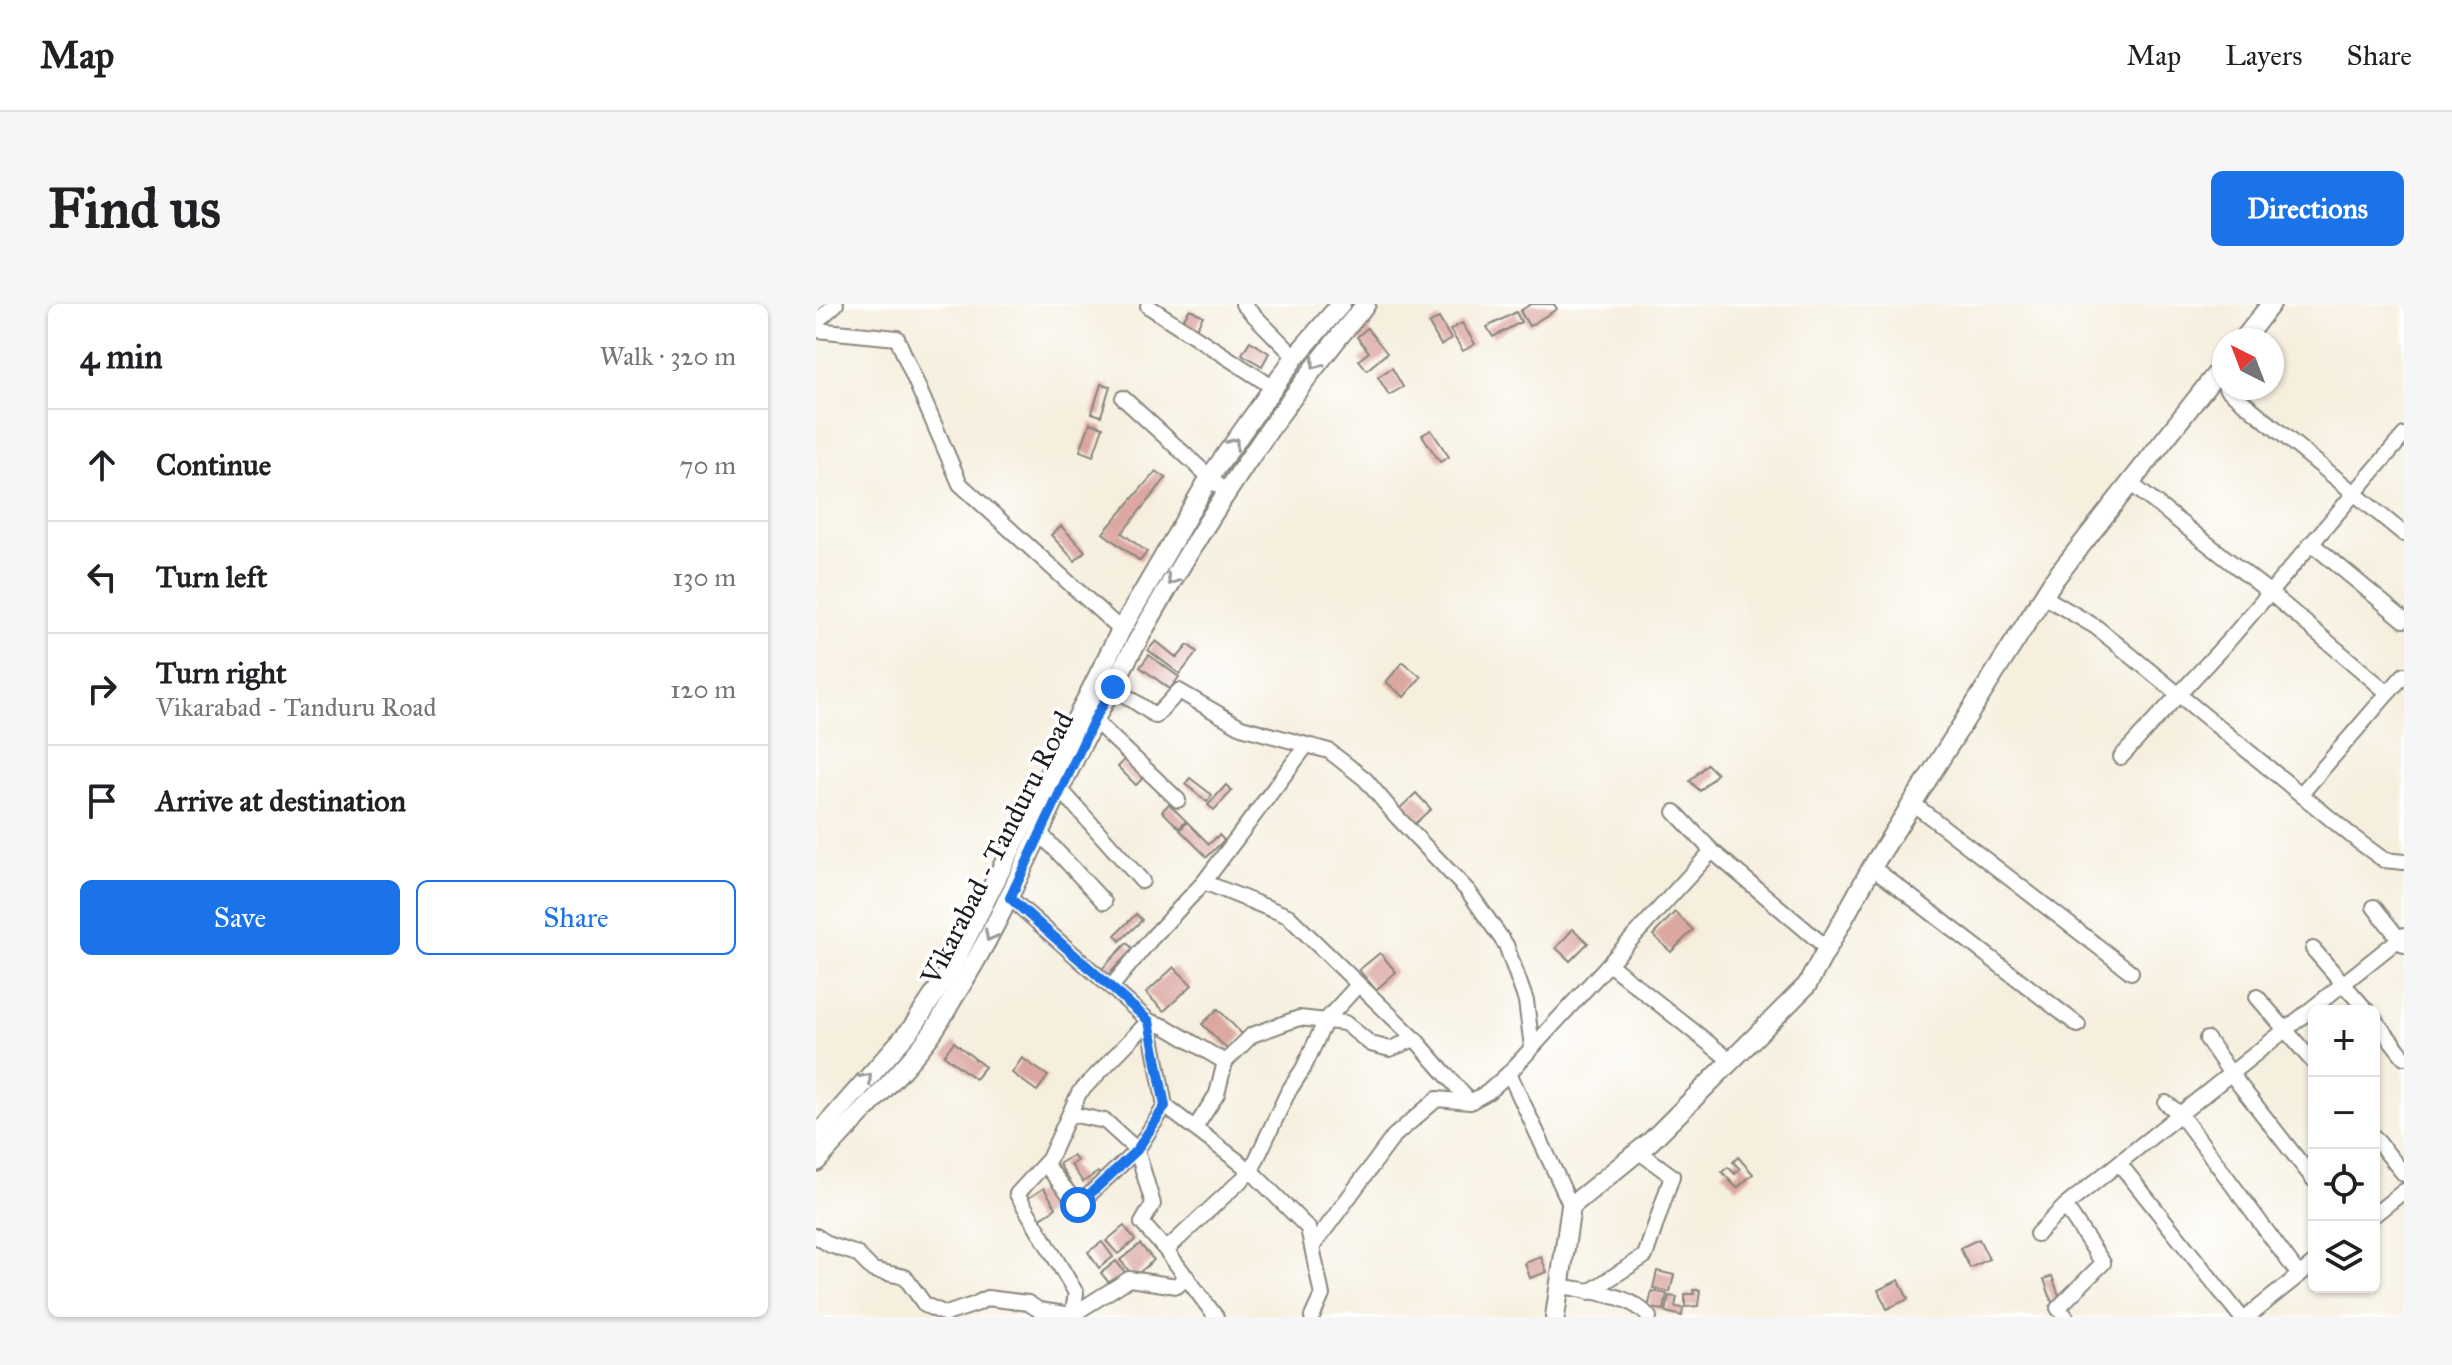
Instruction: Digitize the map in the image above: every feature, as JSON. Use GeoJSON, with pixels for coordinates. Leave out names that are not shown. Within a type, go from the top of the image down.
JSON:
{"type":"FeatureCollection","features":[{"type":"Feature","properties":{"kind":"main road","name":"Vikarabad - Tanduru Road"},"geometry":{"type":"LineString","coordinates":[[816,1137],[912,1028],[951,969],[1121,630],[1210,477],[1295,357],[1341,304]]}},
{"type":"Feature","properties":{"kind":"main road","name":"Vikarabad - Tanduru Road"},"geometry":{"type":"LineString","coordinates":[[816,1162],[926,1040],[971,971],[1136,641],[1227,493],[1321,358],[1366,304]]}},
{"type":"Feature","properties":{"kind":"main road"},"geometry":{"type":"LineString","coordinates":[[2252,328],[2271,304]]}},
{"type":"Feature","properties":{"kind":"main road"},"geometry":{"type":"LineString","coordinates":[[1555,1317],[1571,1206],[1638,1151],[1807,985],[1911,802],[2043,596],[2130,483],[2212,390]]}},
{"type":"Feature","properties":{"kind":"main road"},"geometry":{"type":"LineString","coordinates":[[1009,850],[1029,857]]}},
{"type":"Feature","properties":{"kind":"street"},"geometry":{"type":"LineString","coordinates":[[816,322],[836,304]]}},
{"type":"Feature","properties":{"kind":"street"},"geometry":{"type":"LineString","coordinates":[[1243,304],[1295,357]]}},
{"type":"Feature","properties":{"kind":"street"},"geometry":{"type":"LineString","coordinates":[[1148,306],[1274,388]]}},
{"type":"Feature","properties":{"kind":"street"},"geometry":{"type":"LineString","coordinates":[[816,330],[897,338],[960,484],[1121,630]]}},
{"type":"Feature","properties":{"kind":"street"},"geometry":{"type":"LineString","coordinates":[[1123,398],[1227,493]]}},
{"type":"Feature","properties":{"kind":"street"},"geometry":{"type":"LineString","coordinates":[[2247,400],[2404,534]]}},
{"type":"Feature","properties":{"kind":"street"},"geometry":{"type":"LineString","coordinates":[[2121,757],[2231,638],[2403,439]]}},
{"type":"Feature","properties":{"kind":"street"},"geometry":{"type":"LineString","coordinates":[[2130,483],[2269,592],[2388,693]]}},
{"type":"Feature","properties":{"kind":"street"},"geometry":{"type":"LineString","coordinates":[[2311,543],[2404,620]]}},
{"type":"Feature","properties":{"kind":"street"},"geometry":{"type":"LineString","coordinates":[[2043,596],[2096,627],[2384,860],[2404,862]]}},
{"type":"Feature","properties":{"kind":"street"},"geometry":{"type":"LineString","coordinates":[[2301,794],[2404,675]]}},
{"type":"Feature","properties":{"kind":"street"},"geometry":{"type":"LineString","coordinates":[[1113,687],[1156,716],[1179,691],[1241,727],[1329,751],[1365,779],[1468,891],[1506,945],[1526,1001],[1532,1047]]}},
{"type":"Feature","properties":{"kind":"street"},"geometry":{"type":"LineString","coordinates":[[1094,720],[1178,800]]}},
{"type":"Feature","properties":{"kind":"street"},"geometry":{"type":"LineString","coordinates":[[1111,987],[1204,882],[1306,746]]}},
{"type":"Feature","properties":{"kind":"street"},"geometry":{"type":"LineString","coordinates":[[1061,790],[1142,881]]}},
{"type":"Feature","properties":{"kind":"street"},"geometry":{"type":"LineString","coordinates":[[1911,802],[2131,972]]}},
{"type":"Feature","properties":{"kind":"street"},"geometry":{"type":"LineString","coordinates":[[1675,812],[1712,851],[1827,948]]}},
{"type":"Feature","properties":{"kind":"street"},"geometry":{"type":"LineString","coordinates":[[1040,833],[1104,902]]}},
{"type":"Feature","properties":{"kind":"street"},"geometry":{"type":"LineString","coordinates":[[1312,1247],[1394,1136],[1437,1099],[1470,1102],[1488,1092],[1509,1073],[1712,851]]}},
{"type":"Feature","properties":{"kind":"street"},"geometry":{"type":"LineString","coordinates":[[1872,867],[2078,1025]]}},
{"type":"Feature","properties":{"kind":"street"},"geometry":{"type":"LineString","coordinates":[[1204,882],[1288,916],[1415,1039],[1470,1102]]}},
{"type":"Feature","properties":{"kind":"street"},"geometry":{"type":"LineString","coordinates":[[1010,898],[1149,1021],[1166,1027],[1225,1062]]}},
{"type":"Feature","properties":{"kind":"street"},"geometry":{"type":"LineString","coordinates":[[2037,1234],[2065,1206],[2402,940],[2374,907]]}},
{"type":"Feature","properties":{"kind":"street"},"geometry":{"type":"LineString","coordinates":[[2313,949],[2362,1005]]}},
{"type":"Feature","properties":{"kind":"street"},"geometry":{"type":"LineString","coordinates":[[1609,964],[1731,1061]]}},
{"type":"Feature","properties":{"kind":"street"},"geometry":{"type":"LineString","coordinates":[[1166,1250],[1251,1171],[1326,1020],[1358,985]]}},
{"type":"Feature","properties":{"kind":"street"},"geometry":{"type":"LineString","coordinates":[[2257,997],[2308,1056]]}},
{"type":"Feature","properties":{"kind":"street"},"geometry":{"type":"LineString","coordinates":[[1195,1128],[1217,1094],[1225,1062],[1252,1035],[1299,1018],[1345,1023],[1371,1044],[1390,1049],[1415,1039]]}},
{"type":"Feature","properties":{"kind":"street"},"geometry":{"type":"LineString","coordinates":[[1149,1021],[1165,1106],[1251,1171],[1308,1228],[1322,1295],[1312,1317]]}},
{"type":"Feature","properties":{"kind":"street"},"geometry":{"type":"LineString","coordinates":[[1072,1316],[1076,1293],[1017,1194],[1045,1164],[1079,1093],[1149,1021]]}},
{"type":"Feature","properties":{"kind":"street"},"geometry":{"type":"LineString","coordinates":[[2380,1027],[2404,1057]]}},
{"type":"Feature","properties":{"kind":"street"},"geometry":{"type":"LineString","coordinates":[[2207,1039],[2308,1172]]}},
{"type":"Feature","properties":{"kind":"street"},"geometry":{"type":"LineString","coordinates":[[1509,1073],[1571,1206]]}},
{"type":"Feature","properties":{"kind":"street"},"geometry":{"type":"LineString","coordinates":[[2166,1103],[2180,1114],[2299,1275]]}},
{"type":"Feature","properties":{"kind":"street"},"geometry":{"type":"LineString","coordinates":[[1045,1164],[1078,1205],[1137,1150],[1165,1106]]}},
{"type":"Feature","properties":{"kind":"street"},"geometry":{"type":"LineString","coordinates":[[1070,1114],[1105,1121],[1137,1150],[1153,1204],[1142,1223],[1216,1317]]}},
{"type":"Feature","properties":{"kind":"street"},"geometry":{"type":"LineString","coordinates":[[2380,1144],[2404,1174]]}},
{"type":"Feature","properties":{"kind":"street"},"geometry":{"type":"LineString","coordinates":[[1589,1292],[1645,1256],[1672,1176],[1638,1151]]}},
{"type":"Feature","properties":{"kind":"street"},"geometry":{"type":"LineString","coordinates":[[2119,1163],[2244,1317],[2308,1268]]}},
{"type":"Feature","properties":{"kind":"street"},"geometry":{"type":"LineString","coordinates":[[2380,1210],[2404,1191]]}},
{"type":"Feature","properties":{"kind":"street"},"geometry":{"type":"LineString","coordinates":[[2065,1206],[2103,1263],[2058,1308],[2066,1317]]}},
{"type":"Feature","properties":{"kind":"street"},"geometry":{"type":"LineString","coordinates":[[816,1236],[830,1245],[857,1254],[873,1270],[905,1277],[925,1305],[946,1314],[987,1298],[1028,1303],[1039,1310],[1072,1316],[1129,1279],[1177,1286],[1187,1277]]}},
{"type":"Feature","properties":{"kind":"street"},"geometry":{"type":"LineString","coordinates":[[1561,1286],[1622,1299],[1649,1317]]}},
{"type":"Feature","properties":{"kind":"building"},"geometry":{"type":"Polygon","coordinates":[[[1531,304],[1554,304],[1557,309],[1529,326],[1520,311],[1531,304]]]}},
{"type":"Feature","properties":{"kind":"building"},"geometry":{"type":"Polygon","coordinates":[[[1190,309],[1203,316],[1196,329],[1182,321],[1190,309]]]}},
{"type":"Feature","properties":{"kind":"building"},"geometry":{"type":"Polygon","coordinates":[[[1516,312],[1521,322],[1493,337],[1487,327],[1516,312]]]}},
{"type":"Feature","properties":{"kind":"building"},"geometry":{"type":"Polygon","coordinates":[[[1439,318],[1451,339],[1441,345],[1429,324],[1439,318]]]}},
{"type":"Feature","properties":{"kind":"building"},"geometry":{"type":"Polygon","coordinates":[[[1462,323],[1475,344],[1463,351],[1450,330],[1462,323]]]}},
{"type":"Feature","properties":{"kind":"building"},"geometry":{"type":"Polygon","coordinates":[[[1367,328],[1387,353],[1367,370],[1359,360],[1369,352],[1357,337],[1367,328]]]}},
{"type":"Feature","properties":{"kind":"building"},"geometry":{"type":"Polygon","coordinates":[[[1250,341],[1269,353],[1262,366],[1242,354],[1250,341]]]}},
{"type":"Feature","properties":{"kind":"building"},"geometry":{"type":"Polygon","coordinates":[[[1392,368],[1403,387],[1389,395],[1378,377],[1392,368]]]}},
{"type":"Feature","properties":{"kind":"building"},"geometry":{"type":"Polygon","coordinates":[[[1101,384],[1110,386],[1101,416],[1092,413],[1101,384]]]}},
{"type":"Feature","properties":{"kind":"building"},"geometry":{"type":"Polygon","coordinates":[[[1090,423],[1103,427],[1093,456],[1080,451],[1090,423]]]}},
{"type":"Feature","properties":{"kind":"building"},"geometry":{"type":"Polygon","coordinates":[[[1431,430],[1449,457],[1440,462],[1422,435],[1431,430]]]}},
{"type":"Feature","properties":{"kind":"building"},"geometry":{"type":"Polygon","coordinates":[[[1156,471],[1166,478],[1122,533],[1147,552],[1140,561],[1103,533],[1156,471]]]}},
{"type":"Feature","properties":{"kind":"building"},"geometry":{"type":"Polygon","coordinates":[[[1061,526],[1085,551],[1075,561],[1051,535],[1061,526]]]}},
{"type":"Feature","properties":{"kind":"building"},"geometry":{"type":"Polygon","coordinates":[[[1156,641],[1177,658],[1188,645],[1197,652],[1180,674],[1148,650],[1156,641]]]}},
{"type":"Feature","properties":{"kind":"building"},"geometry":{"type":"Polygon","coordinates":[[[1149,655],[1179,677],[1170,689],[1140,667],[1149,655]]]}},
{"type":"Feature","properties":{"kind":"building"},"geometry":{"type":"Polygon","coordinates":[[[1403,662],[1421,677],[1404,697],[1386,682],[1403,662]]]}},
{"type":"Feature","properties":{"kind":"building"},"geometry":{"type":"Polygon","coordinates":[[[1125,759],[1144,777],[1136,785],[1118,767],[1125,759]]]}},
{"type":"Feature","properties":{"kind":"building"},"geometry":{"type":"Polygon","coordinates":[[[1707,764],[1717,774],[1700,791],[1690,781],[1707,764]]]}},
{"type":"Feature","properties":{"kind":"building"},"geometry":{"type":"Polygon","coordinates":[[[1190,778],[1212,795],[1207,802],[1185,784],[1190,778]]]}},
{"type":"Feature","properties":{"kind":"building"},"geometry":{"type":"Polygon","coordinates":[[[1226,785],[1232,791],[1214,810],[1208,805],[1226,785]]]}},
{"type":"Feature","properties":{"kind":"building"},"geometry":{"type":"Polygon","coordinates":[[[1416,793],[1431,809],[1412,826],[1397,811],[1416,793]]]}},
{"type":"Feature","properties":{"kind":"building"},"geometry":{"type":"Polygon","coordinates":[[[1169,804],[1186,821],[1179,828],[1162,811],[1169,804]]]}},
{"type":"Feature","properties":{"kind":"building"},"geometry":{"type":"Polygon","coordinates":[[[1187,822],[1209,844],[1219,835],[1224,840],[1207,857],[1180,830],[1187,822]]]}},
{"type":"Feature","properties":{"kind":"building"},"geometry":{"type":"Polygon","coordinates":[[[1675,912],[1693,930],[1671,952],[1653,935],[1675,912]]]}},
{"type":"Feature","properties":{"kind":"building"},"geometry":{"type":"Polygon","coordinates":[[[1136,914],[1142,920],[1120,941],[1115,935],[1136,914]]]}},
{"type":"Feature","properties":{"kind":"building"},"geometry":{"type":"Polygon","coordinates":[[[1573,929],[1588,943],[1570,961],[1556,948],[1573,929]]]}},
{"type":"Feature","properties":{"kind":"building"},"geometry":{"type":"Polygon","coordinates":[[[1127,943],[1133,949],[1105,978],[1099,972],[1127,943]]]}},
{"type":"Feature","properties":{"kind":"building"},"geometry":{"type":"Polygon","coordinates":[[[1380,953],[1396,972],[1376,990],[1359,970],[1380,953]]]}},
{"type":"Feature","properties":{"kind":"building"},"geometry":{"type":"Polygon","coordinates":[[[1174,967],[1192,985],[1164,1011],[1146,993],[1174,967]]]}},
{"type":"Feature","properties":{"kind":"building"},"geometry":{"type":"Polygon","coordinates":[[[1218,1009],[1243,1035],[1228,1050],[1202,1024],[1218,1009]]]}},
{"type":"Feature","properties":{"kind":"building"},"geometry":{"type":"Polygon","coordinates":[[[954,1042],[985,1067],[975,1079],[944,1055],[954,1042]]]}},
{"type":"Feature","properties":{"kind":"building"},"geometry":{"type":"Polygon","coordinates":[[[1022,1058],[1048,1076],[1037,1091],[1012,1073],[1022,1058]]]}},
{"type":"Feature","properties":{"kind":"building"},"geometry":{"type":"Polygon","coordinates":[[[1073,1155],[1077,1161],[1071,1165],[1083,1182],[1098,1172],[1103,1179],[1079,1195],[1059,1164],[1073,1155]]]}},
{"type":"Feature","properties":{"kind":"building"},"geometry":{"type":"Polygon","coordinates":[[[1738,1157],[1753,1174],[1737,1188],[1722,1172],[1728,1167],[1735,1174],[1740,1169],[1733,1162],[1738,1157]]]}},
{"type":"Feature","properties":{"kind":"building"},"geometry":{"type":"Polygon","coordinates":[[[1044,1188],[1056,1208],[1036,1221],[1024,1201],[1044,1188]]]}},
{"type":"Feature","properties":{"kind":"building"},"geometry":{"type":"Polygon","coordinates":[[[1124,1226],[1135,1240],[1118,1254],[1106,1241],[1124,1226]]]}},
{"type":"Feature","properties":{"kind":"building"},"geometry":{"type":"Polygon","coordinates":[[[1979,1239],[1989,1259],[1970,1268],[1960,1248],[1979,1239]]]}},
{"type":"Feature","properties":{"kind":"building"},"geometry":{"type":"Polygon","coordinates":[[[1102,1242],[1113,1257],[1099,1268],[1088,1252],[1102,1242]]]}},
{"type":"Feature","properties":{"kind":"building"},"geometry":{"type":"Polygon","coordinates":[[[1140,1244],[1154,1260],[1134,1277],[1120,1260],[1140,1244]]]}},
{"type":"Feature","properties":{"kind":"building"},"geometry":{"type":"Polygon","coordinates":[[[1541,1257],[1547,1272],[1530,1278],[1525,1263],[1541,1257]]]}},
{"type":"Feature","properties":{"kind":"building"},"geometry":{"type":"Polygon","coordinates":[[[1116,1261],[1125,1272],[1110,1284],[1101,1273],[1116,1261]]]}},
{"type":"Feature","properties":{"kind":"building"},"geometry":{"type":"Polygon","coordinates":[[[1657,1271],[1674,1275],[1670,1292],[1653,1288],[1657,1271]]]}},
{"type":"Feature","properties":{"kind":"building"},"geometry":{"type":"Polygon","coordinates":[[[2052,1276],[2061,1301],[2053,1305],[2044,1279],[2052,1276]]]}},
{"type":"Feature","properties":{"kind":"building"},"geometry":{"type":"Polygon","coordinates":[[[1899,1280],[1908,1299],[1887,1309],[1878,1290],[1899,1280]]]}},
{"type":"Feature","properties":{"kind":"building"},"geometry":{"type":"Polygon","coordinates":[[[1693,1290],[1700,1290],[1698,1306],[1685,1307],[1685,1294],[1694,1294],[1693,1290]]]}},
{"type":"Feature","properties":{"kind":"building"},"geometry":{"type":"Polygon","coordinates":[[[1652,1291],[1667,1294],[1664,1310],[1648,1308],[1652,1291]]]}},
{"type":"Feature","properties":{"kind":"building"},"geometry":{"type":"Polygon","coordinates":[[[1669,1296],[1677,1297],[1675,1307],[1683,1308],[1682,1316],[1666,1312],[1669,1296]]]}},
{"type":"Feature","properties":{"kind":"route"},"geometry":{"type":"LineString","coordinates":[[1078,1205],[1137,1150],[1165,1106],[1149,1021],[1010,898],[1094,720],[1113,687]]}}]}
